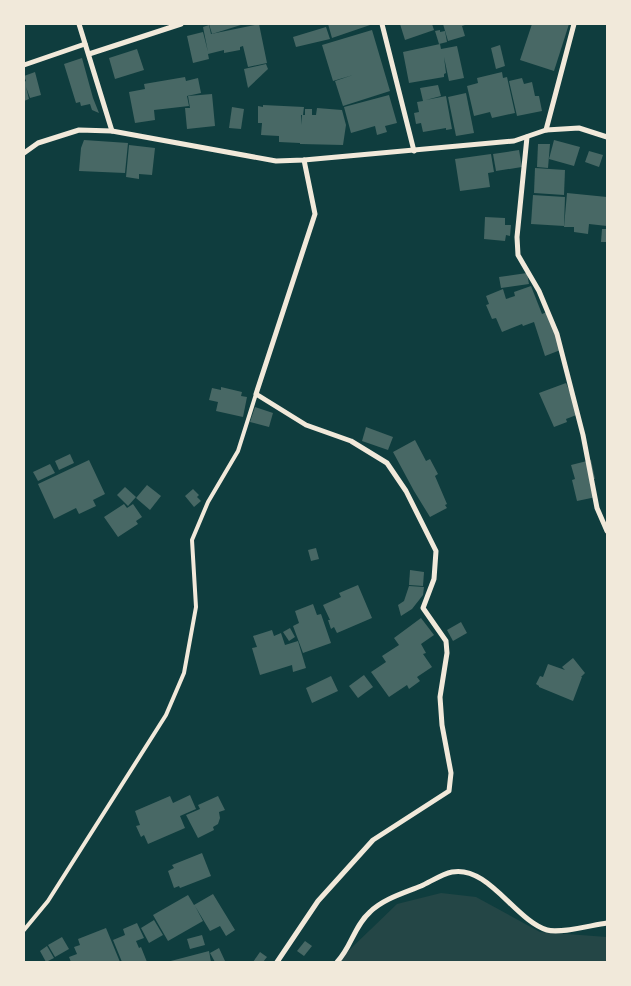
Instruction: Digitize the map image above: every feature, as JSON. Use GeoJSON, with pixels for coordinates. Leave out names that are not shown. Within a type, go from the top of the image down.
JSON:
{"type":"FeatureCollection","features":[{"type":"Feature","properties":{"kind":"street"},"geometry":{"type":"LineString","coordinates":[[79,24],[112,131]]}},
{"type":"Feature","properties":{"kind":"street"},"geometry":{"type":"LineString","coordinates":[[89,54],[181,24]]}},
{"type":"Feature","properties":{"kind":"street"},"geometry":{"type":"LineString","coordinates":[[382,24],[414,151]]}},
{"type":"Feature","properties":{"kind":"street"},"geometry":{"type":"LineString","coordinates":[[546,130],[574,24]]}},
{"type":"Feature","properties":{"kind":"street"},"geometry":{"type":"LineString","coordinates":[[24,65],[85,44]]}},
{"type":"Feature","properties":{"kind":"street"},"geometry":{"type":"LineString","coordinates":[[24,153],[38,143],[79,130],[112,131],[276,161],[414,151],[514,141],[546,130],[579,128],[607,137]]}},
{"type":"Feature","properties":{"kind":"street"},"geometry":{"type":"LineString","coordinates":[[527,137],[516,237],[518,255],[539,292],[558,334],[583,435],[597,508],[607,530]]}},
{"type":"Feature","properties":{"kind":"street"},"geometry":{"type":"LineString","coordinates":[[277,962],[318,900],[373,840],[449,791],[451,773],[442,725],[440,697],[447,654],[446,641],[423,608],[434,580],[436,551],[406,491],[386,463],[350,441],[306,425],[256,394],[315,214],[304,160]]}},
{"type":"Feature","properties":{"kind":"street"},"geometry":{"type":"LineString","coordinates":[[337,962],[344,954],[356,929],[369,912],[386,901],[452,872],[470,873],[480,878],[526,918],[545,929],[557,932],[607,923]]}},
{"type":"Feature","properties":{"kind":"lane"},"geometry":{"type":"LineString","coordinates":[[24,930],[48,901],[166,715],[184,673],[196,607],[192,540],[208,502],[238,451],[256,394]]}},
{"type":"Feature","properties":{"kind":"shaded area"},"geometry":{"type":"Polygon","coordinates":[[[441,893],[476,897],[540,932],[607,937],[607,962],[333,962],[342,957],[397,904],[441,893]]]}},
{"type":"Feature","properties":{"kind":"building"},"geometry":{"type":"Polygon","coordinates":[[[209,24],[244,24],[212,34],[209,24]]]}},
{"type":"Feature","properties":{"kind":"building"},"geometry":{"type":"Polygon","coordinates":[[[259,24],[267,63],[248,67],[243,46],[240,47],[240,50],[224,53],[224,50],[208,54],[209,59],[193,63],[187,36],[203,32],[208,52],[203,27],[209,25],[211,34],[259,24]]]}},
{"type":"Feature","properties":{"kind":"building"},"geometry":{"type":"Polygon","coordinates":[[[328,24],[373,24],[332,38],[328,24]]]}},
{"type":"Feature","properties":{"kind":"building"},"geometry":{"type":"Polygon","coordinates":[[[400,24],[432,24],[434,30],[405,40],[400,24]]]}},
{"type":"Feature","properties":{"kind":"building"},"geometry":{"type":"Polygon","coordinates":[[[443,24],[468,24],[462,26],[465,36],[448,41],[443,24]]]}},
{"type":"Feature","properties":{"kind":"building"},"geometry":{"type":"Polygon","coordinates":[[[532,24],[569,24],[554,71],[520,60],[532,24]]]}},
{"type":"Feature","properties":{"kind":"building"},"geometry":{"type":"Polygon","coordinates":[[[326,27],[330,39],[296,47],[293,37],[326,27]]]}},
{"type":"Feature","properties":{"kind":"building"},"geometry":{"type":"Polygon","coordinates":[[[372,30],[390,91],[343,106],[335,81],[353,75],[333,81],[322,45],[372,30]]]}},
{"type":"Feature","properties":{"kind":"building"},"geometry":{"type":"Polygon","coordinates":[[[440,30],[440,32],[445,31],[447,42],[439,44],[435,31],[440,30]]]}},
{"type":"Feature","properties":{"kind":"building"},"geometry":{"type":"Polygon","coordinates":[[[440,44],[441,49],[457,46],[464,78],[449,81],[444,57],[446,73],[444,77],[409,83],[403,52],[440,44]]]}},
{"type":"Feature","properties":{"kind":"building"},"geometry":{"type":"Polygon","coordinates":[[[500,45],[505,66],[496,69],[491,48],[500,45]]]}},
{"type":"Feature","properties":{"kind":"building"},"geometry":{"type":"Polygon","coordinates":[[[137,49],[144,70],[115,79],[109,58],[137,49]]]}},
{"type":"Feature","properties":{"kind":"building"},"geometry":{"type":"Polygon","coordinates":[[[82,58],[99,113],[92,110],[90,104],[81,106],[80,102],[76,103],[64,64],[82,58]]]}},
{"type":"Feature","properties":{"kind":"building"},"geometry":{"type":"Polygon","coordinates":[[[266,64],[268,69],[248,88],[244,69],[266,64]]]}},
{"type":"Feature","properties":{"kind":"building"},"geometry":{"type":"Polygon","coordinates":[[[35,72],[41,95],[30,98],[26,87],[29,99],[24,101],[24,82],[26,81],[24,76],[35,72]]]}},
{"type":"Feature","properties":{"kind":"building"},"geometry":{"type":"Polygon","coordinates":[[[502,72],[503,78],[507,77],[515,113],[492,118],[490,112],[474,116],[467,86],[478,83],[477,78],[502,72]]]}},
{"type":"Feature","properties":{"kind":"building"},"geometry":{"type":"Polygon","coordinates":[[[185,77],[186,81],[198,78],[201,93],[187,96],[189,106],[154,110],[155,120],[135,123],[129,92],[145,89],[144,84],[185,77]]]}},
{"type":"Feature","properties":{"kind":"building"},"geometry":{"type":"Polygon","coordinates":[[[522,78],[524,84],[532,82],[535,96],[539,96],[542,111],[517,116],[509,81],[522,78]]]}},
{"type":"Feature","properties":{"kind":"building"},"geometry":{"type":"Polygon","coordinates":[[[438,85],[441,96],[426,100],[446,96],[452,129],[446,130],[446,128],[423,132],[421,123],[416,124],[414,113],[419,112],[417,102],[423,101],[420,88],[438,85]]]}},
{"type":"Feature","properties":{"kind":"building"},"geometry":{"type":"Polygon","coordinates":[[[466,93],[474,133],[456,136],[448,97],[466,93]]]}},
{"type":"Feature","properties":{"kind":"building"},"geometry":{"type":"Polygon","coordinates":[[[212,94],[215,126],[187,129],[185,108],[190,108],[188,96],[212,94]]]}},
{"type":"Feature","properties":{"kind":"building"},"geometry":{"type":"Polygon","coordinates":[[[389,95],[397,123],[385,126],[387,132],[377,135],[375,126],[351,133],[344,107],[389,95]]]}},
{"type":"Feature","properties":{"kind":"building"},"geometry":{"type":"Polygon","coordinates":[[[263,105],[304,107],[303,115],[305,115],[305,109],[312,109],[312,115],[316,115],[317,108],[342,110],[346,125],[343,145],[279,142],[279,136],[261,135],[262,123],[258,123],[258,106],[263,107],[263,105]]]}},
{"type":"Feature","properties":{"kind":"building"},"geometry":{"type":"Polygon","coordinates":[[[232,107],[244,109],[241,129],[229,128],[232,107]]]}},
{"type":"Feature","properties":{"kind":"building"},"geometry":{"type":"Polygon","coordinates":[[[84,140],[128,143],[125,173],[79,171],[81,148],[84,140]]]}},
{"type":"Feature","properties":{"kind":"building"},"geometry":{"type":"Polygon","coordinates":[[[554,140],[580,147],[574,166],[549,159],[554,140]]]}},
{"type":"Feature","properties":{"kind":"building"},"geometry":{"type":"Polygon","coordinates":[[[538,144],[550,144],[548,168],[537,167],[538,144]]]}},
{"type":"Feature","properties":{"kind":"building"},"geometry":{"type":"Polygon","coordinates":[[[129,145],[155,148],[152,175],[139,174],[139,179],[126,177],[129,145]]]}},
{"type":"Feature","properties":{"kind":"building"},"geometry":{"type":"Polygon","coordinates":[[[519,150],[522,167],[496,171],[493,154],[519,150]]]}},
{"type":"Feature","properties":{"kind":"building"},"geometry":{"type":"Polygon","coordinates":[[[589,151],[603,155],[599,167],[585,162],[589,151]]]}},
{"type":"Feature","properties":{"kind":"building"},"geometry":{"type":"Polygon","coordinates":[[[491,154],[494,172],[488,173],[490,187],[460,191],[455,159],[491,154]]]}},
{"type":"Feature","properties":{"kind":"building"},"geometry":{"type":"Polygon","coordinates":[[[535,168],[565,170],[564,195],[534,193],[535,168]]]}},
{"type":"Feature","properties":{"kind":"building"},"geometry":{"type":"Polygon","coordinates":[[[567,193],[607,197],[607,226],[589,224],[588,234],[574,232],[574,227],[564,227],[567,193]]]}},
{"type":"Feature","properties":{"kind":"building"},"geometry":{"type":"Polygon","coordinates":[[[533,195],[565,197],[564,226],[531,224],[533,195]]]}},
{"type":"Feature","properties":{"kind":"building"},"geometry":{"type":"Polygon","coordinates":[[[485,217],[505,218],[505,225],[511,225],[510,236],[506,235],[505,241],[484,239],[485,217]]]}},
{"type":"Feature","properties":{"kind":"building"},"geometry":{"type":"Polygon","coordinates":[[[602,229],[607,229],[607,242],[601,242],[602,229]]]}},
{"type":"Feature","properties":{"kind":"building"},"geometry":{"type":"Polygon","coordinates":[[[527,273],[529,284],[501,288],[499,277],[527,273]]]}},
{"type":"Feature","properties":{"kind":"building"},"geometry":{"type":"Polygon","coordinates":[[[531,286],[542,314],[549,311],[563,349],[545,356],[534,322],[523,326],[522,324],[502,332],[496,318],[492,319],[486,305],[489,304],[486,296],[503,289],[506,299],[515,296],[514,292],[531,286]]]}},
{"type":"Feature","properties":{"kind":"building"},"geometry":{"type":"Polygon","coordinates":[[[566,383],[579,414],[566,419],[567,422],[554,427],[539,393],[566,383]]]}},
{"type":"Feature","properties":{"kind":"building"},"geometry":{"type":"Polygon","coordinates":[[[221,387],[242,392],[241,396],[247,397],[243,417],[216,411],[218,402],[209,400],[212,388],[221,390],[221,387]]]}},
{"type":"Feature","properties":{"kind":"building"},"geometry":{"type":"Polygon","coordinates":[[[255,407],[273,413],[269,427],[250,422],[255,407]]]}},
{"type":"Feature","properties":{"kind":"building"},"geometry":{"type":"Polygon","coordinates":[[[366,427],[393,437],[388,450],[362,441],[366,427]]]}},
{"type":"Feature","properties":{"kind":"building"},"geometry":{"type":"Polygon","coordinates":[[[415,440],[426,461],[430,459],[438,474],[435,476],[447,504],[445,505],[447,508],[430,517],[393,452],[415,440]]]}},
{"type":"Feature","properties":{"kind":"building"},"geometry":{"type":"Polygon","coordinates":[[[70,454],[74,463],[59,470],[55,461],[70,454]]]}},
{"type":"Feature","properties":{"kind":"building"},"geometry":{"type":"Polygon","coordinates":[[[89,460],[105,494],[93,500],[96,506],[79,514],[76,508],[54,519],[38,484],[89,460]]]}},
{"type":"Feature","properties":{"kind":"building"},"geometry":{"type":"Polygon","coordinates":[[[591,460],[595,479],[592,479],[596,497],[577,501],[572,480],[575,479],[571,465],[591,460]]]}},
{"type":"Feature","properties":{"kind":"building"},"geometry":{"type":"Polygon","coordinates":[[[50,464],[55,473],[38,481],[33,472],[50,464]]]}},
{"type":"Feature","properties":{"kind":"building"},"geometry":{"type":"Polygon","coordinates":[[[147,485],[161,496],[150,510],[136,498],[147,485]]]}},
{"type":"Feature","properties":{"kind":"building"},"geometry":{"type":"Polygon","coordinates":[[[125,487],[136,497],[128,506],[117,495],[125,487]]]}},
{"type":"Feature","properties":{"kind":"building"},"geometry":{"type":"Polygon","coordinates":[[[193,489],[199,495],[197,497],[201,501],[194,507],[185,496],[193,489]]]}},
{"type":"Feature","properties":{"kind":"building"},"geometry":{"type":"Polygon","coordinates":[[[124,504],[127,508],[133,504],[142,517],[136,521],[138,524],[118,537],[104,517],[124,504]]]}},
{"type":"Feature","properties":{"kind":"building"},"geometry":{"type":"Polygon","coordinates":[[[316,548],[319,559],[311,561],[308,550],[316,548]]]}},
{"type":"Feature","properties":{"kind":"building"},"geometry":{"type":"Polygon","coordinates":[[[410,570],[424,572],[423,586],[409,585],[410,570]]]}},
{"type":"Feature","properties":{"kind":"building"},"geometry":{"type":"Polygon","coordinates":[[[358,585],[372,618],[337,633],[334,627],[331,629],[328,620],[330,620],[323,605],[341,597],[339,593],[358,585]]]}},
{"type":"Feature","properties":{"kind":"building"},"geometry":{"type":"Polygon","coordinates":[[[409,586],[424,587],[423,595],[412,609],[401,616],[398,605],[404,601],[409,586]]]}},
{"type":"Feature","properties":{"kind":"building"},"geometry":{"type":"Polygon","coordinates":[[[313,604],[317,615],[321,614],[331,643],[303,653],[293,626],[299,623],[295,611],[313,604]]]}},
{"type":"Feature","properties":{"kind":"building"},"geometry":{"type":"Polygon","coordinates":[[[421,618],[434,635],[421,644],[426,653],[423,654],[432,667],[417,677],[420,681],[409,689],[407,685],[389,697],[371,672],[386,662],[382,656],[399,645],[394,638],[421,618]]]}},
{"type":"Feature","properties":{"kind":"building"},"geometry":{"type":"Polygon","coordinates":[[[461,622],[467,633],[453,641],[447,630],[461,622]]]}},
{"type":"Feature","properties":{"kind":"building"},"geometry":{"type":"Polygon","coordinates":[[[290,628],[295,637],[289,641],[283,632],[290,628]]]}},
{"type":"Feature","properties":{"kind":"building"},"geometry":{"type":"Polygon","coordinates":[[[272,630],[274,636],[281,633],[285,645],[298,641],[306,668],[293,672],[292,665],[260,675],[252,648],[257,647],[253,636],[272,630]]]}},
{"type":"Feature","properties":{"kind":"building"},"geometry":{"type":"Polygon","coordinates":[[[573,658],[585,673],[581,677],[573,701],[536,684],[540,676],[543,677],[548,664],[565,670],[562,667],[573,658]]]}},
{"type":"Feature","properties":{"kind":"building"},"geometry":{"type":"Polygon","coordinates":[[[364,675],[373,687],[358,698],[349,686],[364,675]]]}},
{"type":"Feature","properties":{"kind":"building"},"geometry":{"type":"Polygon","coordinates":[[[331,676],[338,691],[312,703],[306,688],[331,676]]]}},
{"type":"Feature","properties":{"kind":"building"},"geometry":{"type":"Polygon","coordinates":[[[190,795],[196,809],[180,816],[185,828],[148,844],[144,835],[141,837],[136,826],[140,825],[135,811],[170,796],[173,803],[190,795]]]}},
{"type":"Feature","properties":{"kind":"building"},"geometry":{"type":"Polygon","coordinates":[[[218,796],[225,810],[219,812],[220,818],[218,824],[213,827],[214,830],[198,838],[186,815],[200,809],[198,805],[218,796]]]}},
{"type":"Feature","properties":{"kind":"building"},"geometry":{"type":"Polygon","coordinates":[[[202,853],[211,876],[180,888],[179,886],[174,888],[168,871],[174,868],[172,865],[202,853]]]}},
{"type":"Feature","properties":{"kind":"building"},"geometry":{"type":"Polygon","coordinates":[[[213,894],[235,930],[226,936],[220,926],[210,931],[195,906],[203,921],[168,941],[153,915],[188,895],[194,905],[213,894]]]}},
{"type":"Feature","properties":{"kind":"building"},"geometry":{"type":"Polygon","coordinates":[[[154,920],[163,935],[149,943],[141,928],[154,920]]]}},
{"type":"Feature","properties":{"kind":"building"},"geometry":{"type":"Polygon","coordinates":[[[137,923],[144,938],[136,941],[139,948],[141,947],[147,962],[122,962],[113,940],[125,935],[123,929],[137,923]]]}},
{"type":"Feature","properties":{"kind":"building"},"geometry":{"type":"Polygon","coordinates":[[[106,928],[120,962],[71,962],[69,957],[77,954],[74,947],[80,945],[78,939],[106,928]]]}},
{"type":"Feature","properties":{"kind":"building"},"geometry":{"type":"Polygon","coordinates":[[[202,935],[205,945],[190,949],[187,939],[202,935]]]}},
{"type":"Feature","properties":{"kind":"building"},"geometry":{"type":"Polygon","coordinates":[[[62,937],[69,949],[55,957],[48,945],[62,937]]]}},
{"type":"Feature","properties":{"kind":"building"},"geometry":{"type":"Polygon","coordinates":[[[305,941],[312,946],[304,956],[297,951],[305,941]]]}},
{"type":"Feature","properties":{"kind":"building"},"geometry":{"type":"Polygon","coordinates":[[[47,946],[54,958],[46,962],[40,951],[47,946]]]}},
{"type":"Feature","properties":{"kind":"building"},"geometry":{"type":"Polygon","coordinates":[[[219,948],[225,961],[215,962],[210,953],[219,948]]]}},
{"type":"Feature","properties":{"kind":"building"},"geometry":{"type":"Polygon","coordinates":[[[209,951],[211,962],[167,962],[209,951]]]}},
{"type":"Feature","properties":{"kind":"building"},"geometry":{"type":"Polygon","coordinates":[[[260,952],[267,957],[263,962],[253,962],[260,952]]]}}]}
